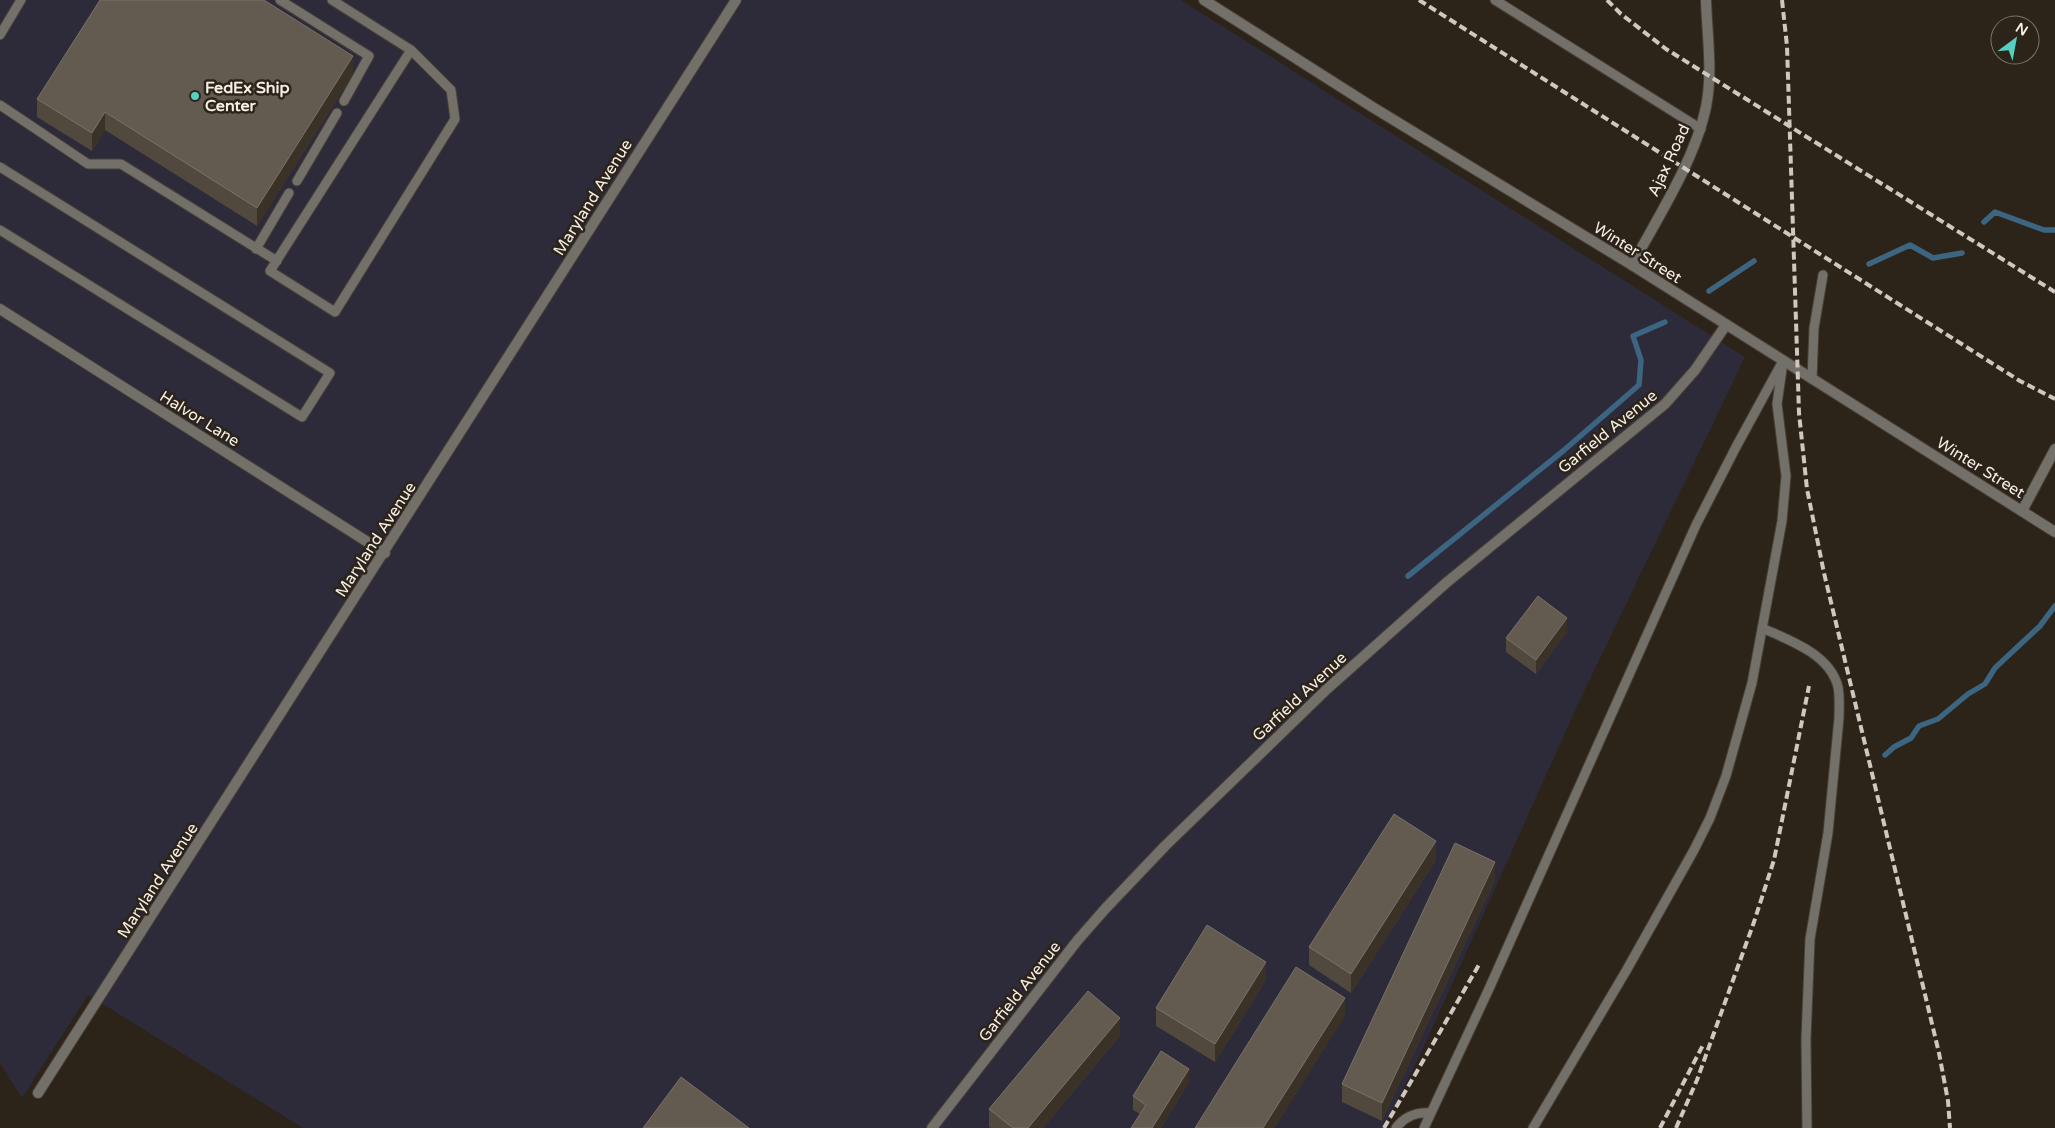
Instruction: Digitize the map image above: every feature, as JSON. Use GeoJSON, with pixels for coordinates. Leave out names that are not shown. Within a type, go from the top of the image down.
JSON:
{"type":"FeatureCollection","features":[{"type":"Feature","properties":{"kind":"street","name":"Maryland Avenue"},"geometry":{"type":"LineString","coordinates":[[38,1094],[736,0]]}},
{"type":"Feature","properties":{"kind":"street","name":"Winter Street"},"geometry":{"type":"LineString","coordinates":[[1204,0],[1374,108],[1632,265],[2055,532]]}},
{"type":"Feature","properties":{"kind":"street","name":"Ajax Road"},"geometry":{"type":"LineString","coordinates":[[1632,265],[1685,167],[1700,129],[1706,106],[1709,74],[1706,0]]}},
{"type":"Feature","properties":{"kind":"street","name":"Halvor Lane"},"geometry":{"type":"LineString","coordinates":[[0,309],[384,552]]}},
{"type":"Feature","properties":{"kind":"street","name":"Garfield Avenue"},"geometry":{"type":"LineString","coordinates":[[932,1128],[1077,941],[1165,846],[1327,689],[1439,590],[1665,404],[1695,370],[1726,325]]}},
{"type":"Feature","properties":{"kind":"street"},"geometry":{"type":"LineString","coordinates":[[2022,511],[2055,449]]}},
{"type":"Feature","properties":{"kind":"lane"},"geometry":{"type":"LineString","coordinates":[[0,35],[21,0]]}},
{"type":"Feature","properties":{"kind":"lane"},"geometry":{"type":"LineString","coordinates":[[280,0],[369,56],[344,101]]}},
{"type":"Feature","properties":{"kind":"lane"},"geometry":{"type":"LineString","coordinates":[[332,0],[411,50],[450,90],[455,119],[335,312],[270,271],[411,50]]}},
{"type":"Feature","properties":{"kind":"lane"},"geometry":{"type":"LineString","coordinates":[[1495,0],[1700,129]]}},
{"type":"Feature","properties":{"kind":"lane"},"geometry":{"type":"LineString","coordinates":[[0,105],[88,164],[121,164],[276,260]]}},
{"type":"Feature","properties":{"kind":"lane"},"geometry":{"type":"LineString","coordinates":[[297,181],[337,113]]}},
{"type":"Feature","properties":{"kind":"lane"},"geometry":{"type":"LineString","coordinates":[[0,167],[330,373],[302,417],[0,230]]}},
{"type":"Feature","properties":{"kind":"lane"},"geometry":{"type":"LineString","coordinates":[[256,249],[289,193]]}},
{"type":"Feature","properties":{"kind":"lane"},"geometry":{"type":"LineString","coordinates":[[1812,379],[1814,328],[1823,276]]}},
{"type":"Feature","properties":{"kind":"lane"},"geometry":{"type":"LineString","coordinates":[[1533,1128],[1626,970],[1710,818],[1722,788],[1752,683],[1785,496],[1785,465],[1777,404],[1783,361]]}},
{"type":"Feature","properties":{"kind":"lane"},"geometry":{"type":"LineString","coordinates":[[1424,1128],[1696,525],[1783,361]]}},
{"type":"Feature","properties":{"kind":"lane"},"geometry":{"type":"LineString","coordinates":[[1762,628],[1797,644],[1822,662],[1835,680],[1839,700],[1828,833],[1810,939],[1806,1039],[1807,1128]]}},
{"type":"Feature","properties":{"kind":"lane"},"geometry":{"type":"LineString","coordinates":[[1396,1128],[1408,1116],[1431,1113]]}},
{"type":"Feature","properties":{"kind":"shaded area"},"geometry":{"type":"Polygon","coordinates":[[[0,0],[1181,0],[1745,357],[1579,702],[1422,1051],[1384,1128],[303,1128],[88,995],[22,1098],[0,1063],[0,0]]]}},
{"type":"Feature","properties":{"kind":"building","name":"FedEx Ship Center"},"geometry":{"type":"Polygon","coordinates":[[[100,0],[264,0],[353,56],[257,208],[105,112],[92,133],[37,99],[100,0]]]}},
{"type":"Feature","properties":{"kind":"building"},"geometry":{"type":"Polygon","coordinates":[[[1538,596],[1567,618],[1536,660],[1506,638],[1538,596]]]}},
{"type":"Feature","properties":{"kind":"building"},"geometry":{"type":"Polygon","coordinates":[[[1394,814],[1436,841],[1351,974],[1309,947],[1394,814]]]}},
{"type":"Feature","properties":{"kind":"building"},"geometry":{"type":"Polygon","coordinates":[[[1455,843],[1495,862],[1382,1103],[1342,1084],[1455,843]]]}},
{"type":"Feature","properties":{"kind":"building"},"geometry":{"type":"Polygon","coordinates":[[[1207,925],[1266,962],[1215,1044],[1156,1008],[1207,925]]]}},
{"type":"Feature","properties":{"kind":"building"},"geometry":{"type":"Polygon","coordinates":[[[1296,967],[1345,998],[1263,1128],[1195,1128],[1296,967]]]}},
{"type":"Feature","properties":{"kind":"building"},"geometry":{"type":"Polygon","coordinates":[[[1088,991],[1120,1018],[1028,1128],[1013,1128],[989,1109],[1088,991]]]}},
{"type":"Feature","properties":{"kind":"building"},"geometry":{"type":"Polygon","coordinates":[[[1161,1051],[1189,1069],[1152,1128],[1131,1128],[1146,1105],[1133,1096],[1161,1051]]]}},
{"type":"Feature","properties":{"kind":"building"},"geometry":{"type":"Polygon","coordinates":[[[681,1077],[749,1128],[643,1128],[681,1077]]]}},
{"type":"Feature","properties":{"kind":"waterway"},"geometry":{"type":"LineString","coordinates":[[1984,222],[1995,212],[2044,230],[2055,230]]}},
{"type":"Feature","properties":{"kind":"waterway"},"geometry":{"type":"LineString","coordinates":[[1869,264],[1910,245],[1933,258],[1962,253]]}},
{"type":"Feature","properties":{"kind":"waterway"},"geometry":{"type":"LineString","coordinates":[[1709,291],[1754,261]]}},
{"type":"Feature","properties":{"kind":"waterway"},"geometry":{"type":"LineString","coordinates":[[1408,576],[1563,451],[1639,385],[1641,360],[1633,336],[1665,322]]}},
{"type":"Feature","properties":{"kind":"waterway"},"geometry":{"type":"LineString","coordinates":[[1885,755],[1894,747],[1911,738],[1919,726],[1938,719],[1968,694],[1985,684],[1995,668],[2040,626],[2055,606]]}},
{"type":"Feature","properties":{"kind":"railway"},"geometry":{"type":"LineString","coordinates":[[1419,0],[2020,381],[2055,399]]}},
{"type":"Feature","properties":{"kind":"railway"},"geometry":{"type":"LineString","coordinates":[[1607,0],[1621,14],[1666,49],[2055,292]]}},
{"type":"Feature","properties":{"kind":"railway"},"geometry":{"type":"LineString","coordinates":[[1782,0],[1787,46],[1799,413],[1807,489],[1824,573],[1939,1053],[1948,1101],[1950,1128]]}},
{"type":"Feature","properties":{"kind":"railway"},"geometry":{"type":"LineString","coordinates":[[1676,1128],[1697,1080],[1754,922],[1774,860],[1809,686]]}},
{"type":"Feature","properties":{"kind":"railway"},"geometry":{"type":"LineString","coordinates":[[1384,1128],[1480,963]]}},
{"type":"Feature","properties":{"kind":"railway"},"geometry":{"type":"LineString","coordinates":[[1660,1128],[1703,1045]]}},
{"type":"Feature","properties":{"kind":"place","name":"FedEx Ship Center"},"geometry":{"type":"Point","coordinates":[195,96]}}]}
